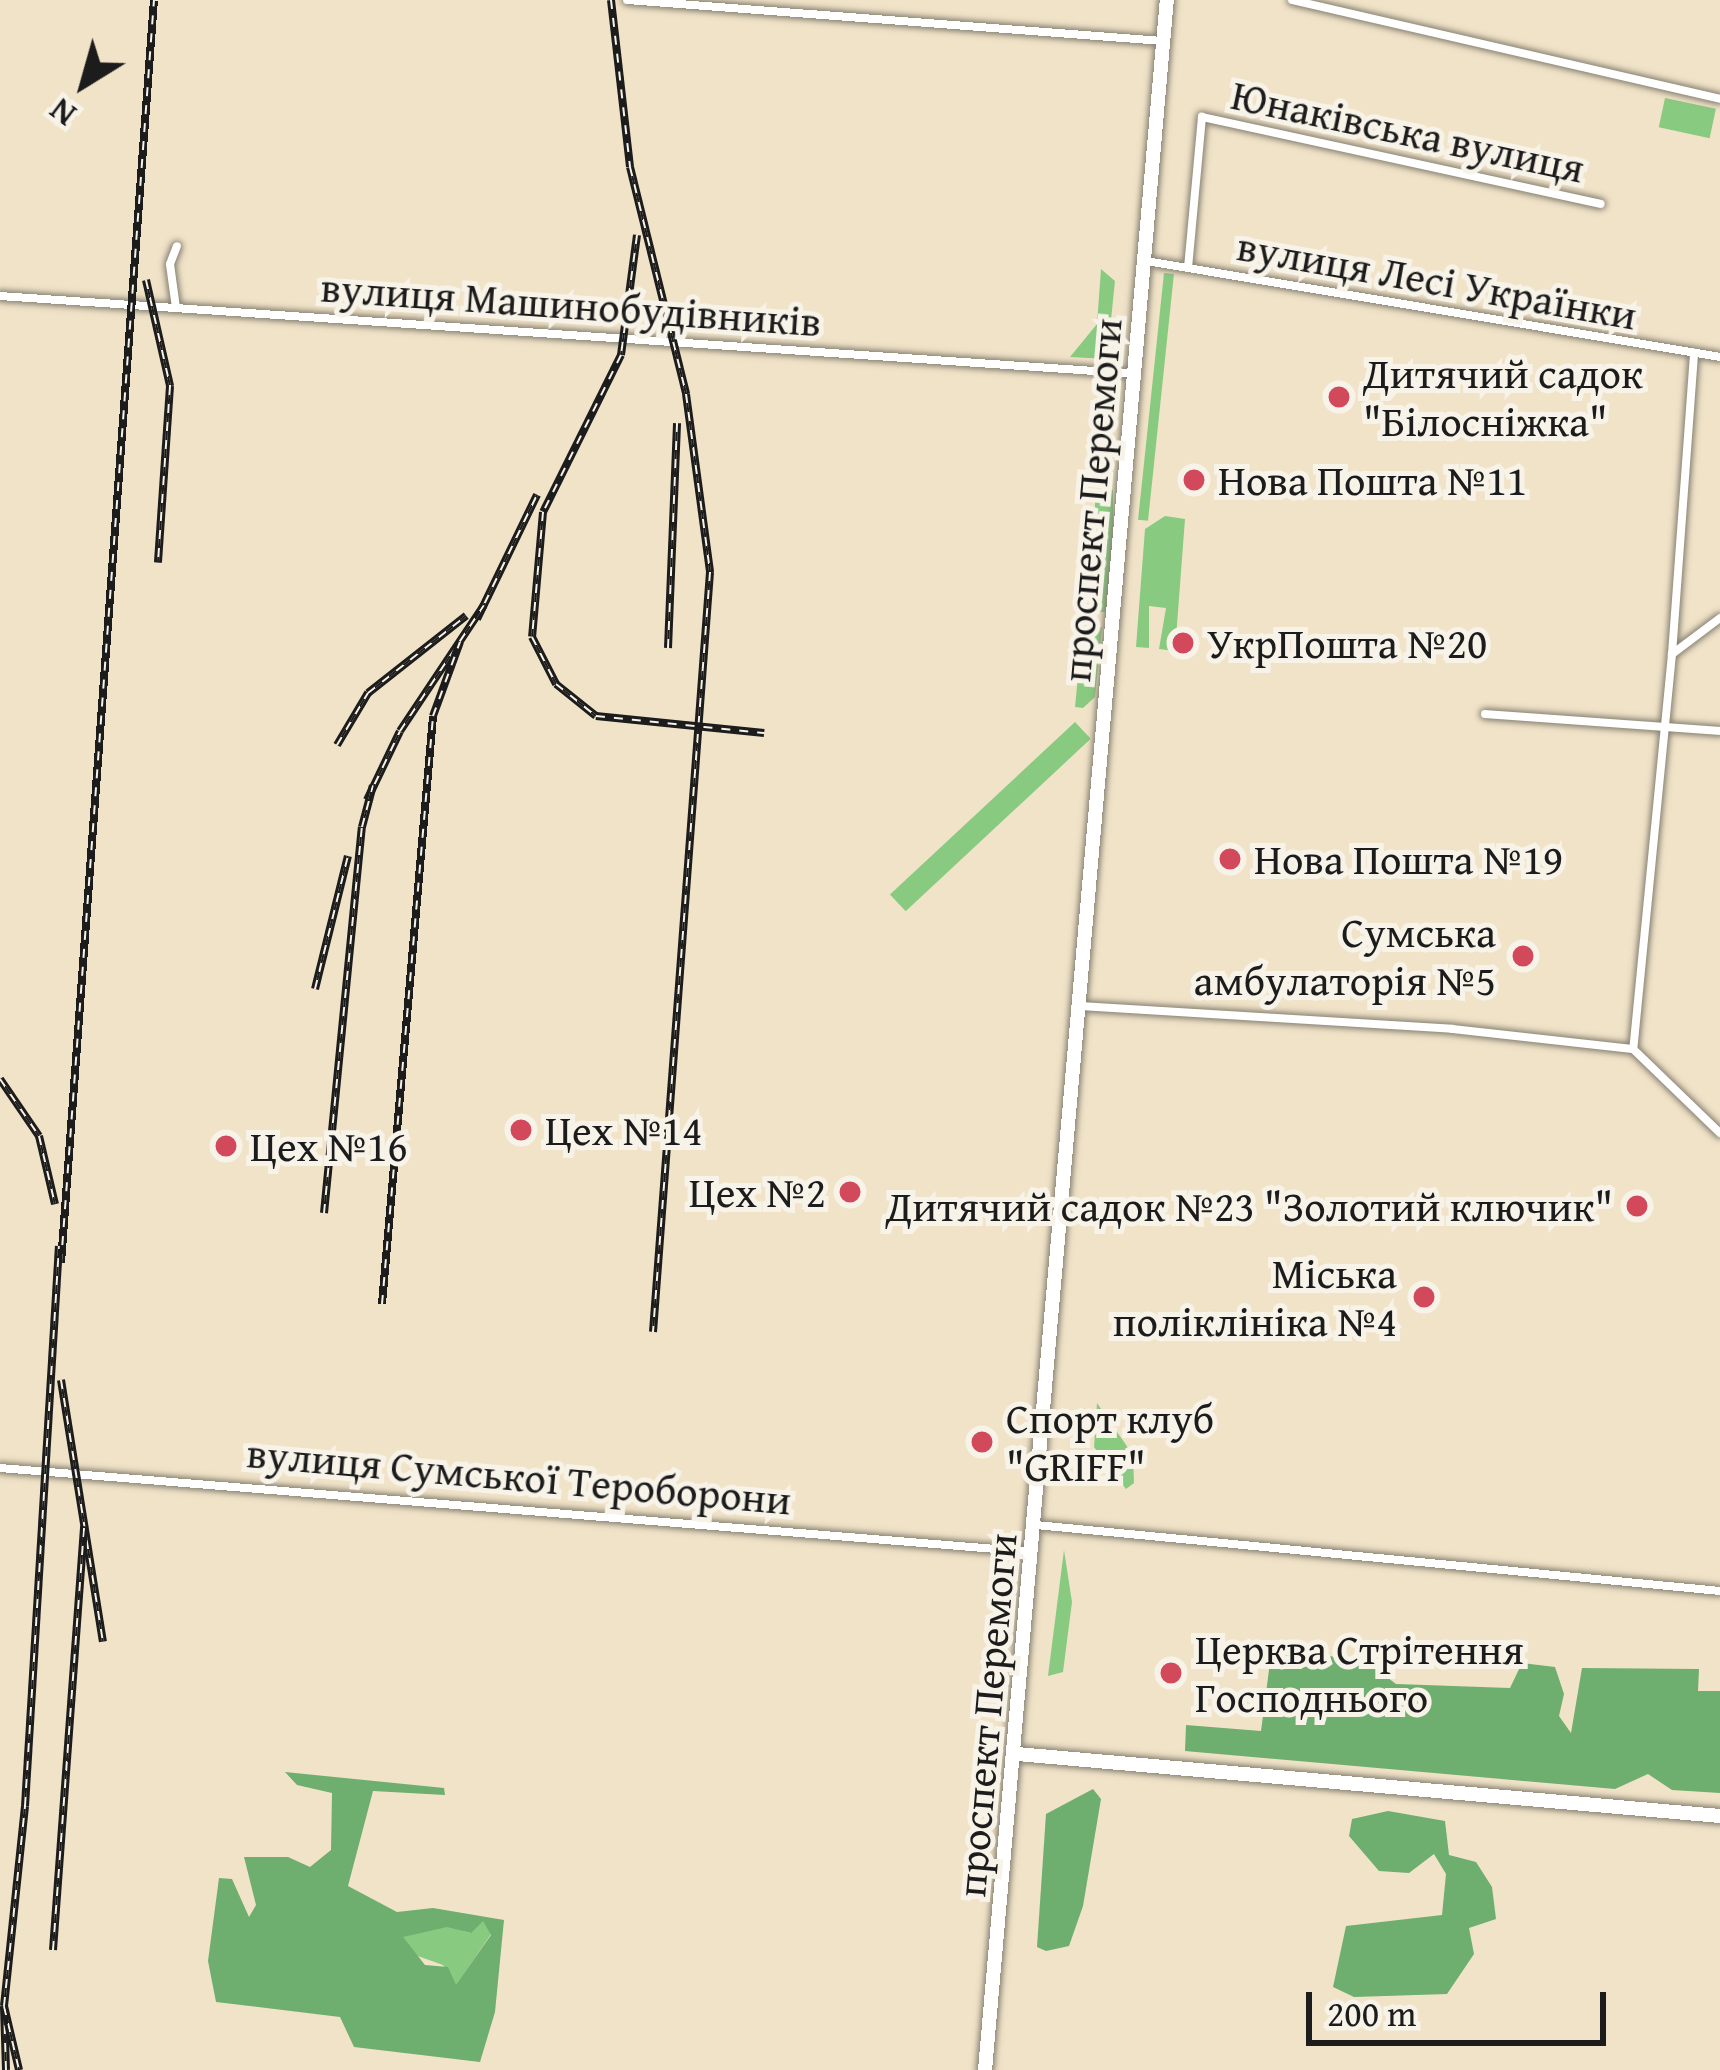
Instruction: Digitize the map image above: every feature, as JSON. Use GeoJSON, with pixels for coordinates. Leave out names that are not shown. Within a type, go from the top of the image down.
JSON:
{"type":"FeatureCollection","features":[{"type":"Feature","properties":{"kind":"main road","name":"проспект Перемоги"},"geometry":{"type":"LineString","coordinates":[[986,2070],[1138,374],[1167,0]]}},
{"type":"Feature","properties":{"kind":"main road"},"geometry":{"type":"LineString","coordinates":[[1017,1754],[1720,1816]]}},
{"type":"Feature","properties":{"kind":"street"},"geometry":{"type":"LineString","coordinates":[[627,0],[1163,41]]}},
{"type":"Feature","properties":{"kind":"street"},"geometry":{"type":"LineString","coordinates":[[1292,0],[1720,99]]}},
{"type":"Feature","properties":{"kind":"street","name":"Юнаківська вулиця"},"geometry":{"type":"LineString","coordinates":[[1188,268],[1202,117],[1600,204]]}},
{"type":"Feature","properties":{"kind":"street"},"geometry":{"type":"LineString","coordinates":[[176,308],[170,264],[177,246]]}},
{"type":"Feature","properties":{"kind":"street","name":"вулиця Лесі Українки"},"geometry":{"type":"LineString","coordinates":[[1144,261],[1720,357]]}},
{"type":"Feature","properties":{"kind":"street","name":"вулиця Машинобудівників"},"geometry":{"type":"LineString","coordinates":[[0,296],[1138,374]]}},
{"type":"Feature","properties":{"kind":"street"},"geometry":{"type":"LineString","coordinates":[[1633,1049],[1672,654],[1694,353]]}},
{"type":"Feature","properties":{"kind":"street"},"geometry":{"type":"LineString","coordinates":[[1672,654],[1720,618]]}},
{"type":"Feature","properties":{"kind":"street"},"geometry":{"type":"LineString","coordinates":[[1485,714],[1720,731]]}},
{"type":"Feature","properties":{"kind":"street"},"geometry":{"type":"LineString","coordinates":[[1080,1006],[1452,1029],[1633,1049],[1720,1133]]}},
{"type":"Feature","properties":{"kind":"street","name":"вулиця Сумської Тероборони"},"geometry":{"type":"LineString","coordinates":[[0,1468],[1033,1552]]}},
{"type":"Feature","properties":{"kind":"street"},"geometry":{"type":"LineString","coordinates":[[1036,1525],[1720,1591]]}},
{"type":"Feature","properties":{"kind":"green space"},"geometry":{"type":"Polygon","coordinates":[[[1665,98],[1716,109],[1710,138],[1659,127],[1665,98]]]}},
{"type":"Feature","properties":{"kind":"green space"},"geometry":{"type":"Polygon","coordinates":[[[1101,269],[1115,281],[1107,359],[1070,357],[1097,324],[1101,269]]]}},
{"type":"Feature","properties":{"kind":"green space"},"geometry":{"type":"Polygon","coordinates":[[[1164,273],[1174,274],[1148,521],[1138,520],[1164,273]]]}},
{"type":"Feature","properties":{"kind":"green space"},"geometry":{"type":"Polygon","coordinates":[[[1095,490],[1113,490],[1113,612],[1095,612],[1095,490]]]}},
{"type":"Feature","properties":{"kind":"green space"},"geometry":{"type":"Polygon","coordinates":[[[1165,516],[1185,519],[1175,651],[1159,649],[1166,608],[1149,606],[1149,648],[1136,647],[1145,529],[1165,516]]]}},
{"type":"Feature","properties":{"kind":"green space"},"geometry":{"type":"Polygon","coordinates":[[[1083,625],[1102,627],[1095,697],[1083,708],[1075,707],[1083,625]]]}},
{"type":"Feature","properties":{"kind":"green space"},"geometry":{"type":"Polygon","coordinates":[[[1075,722],[1091,739],[906,911],[890,895],[1075,722]]]}},
{"type":"Feature","properties":{"kind":"green space"},"geometry":{"type":"Polygon","coordinates":[[[1097,1403],[1133,1455],[1134,1483],[1126,1489],[1094,1447],[1097,1403]]]}},
{"type":"Feature","properties":{"kind":"green space"},"geometry":{"type":"Polygon","coordinates":[[[1064,1550],[1072,1602],[1063,1672],[1048,1676],[1064,1550]]]}},
{"type":"Feature","properties":{"kind":"green space"},"geometry":{"type":"Polygon","coordinates":[[[1272,1647],[1367,1662],[1396,1684],[1510,1688],[1522,1663],[1555,1667],[1564,1694],[1559,1716],[1571,1733],[1582,1668],[1699,1669],[1698,1691],[1720,1691],[1720,1793],[1672,1790],[1648,1774],[1615,1789],[1185,1751],[1186,1725],[1261,1731],[1272,1647]]]}},
{"type":"Feature","properties":{"kind":"green space"},"geometry":{"type":"Polygon","coordinates":[[[285,1772],[444,1788],[445,1795],[373,1791],[348,1886],[397,1912],[433,1908],[504,1920],[495,2012],[480,2062],[354,2047],[340,2017],[216,2002],[208,1961],[219,1878],[232,1879],[249,1917],[256,1905],[244,1857],[288,1857],[310,1867],[331,1850],[332,1793],[297,1785],[285,1772]],[[483,1921],[471,1933],[447,1927],[403,1937],[425,1965],[448,1967],[456,1985],[491,1935],[483,1921]]]}},
{"type":"Feature","properties":{"kind":"green space"},"geometry":{"type":"Polygon","coordinates":[[[1093,1789],[1101,1799],[1083,1906],[1069,1946],[1046,1951],[1037,1947],[1046,1814],[1093,1789]]]}},
{"type":"Feature","properties":{"kind":"green space"},"geometry":{"type":"Polygon","coordinates":[[[1388,1811],[1445,1821],[1449,1855],[1476,1862],[1492,1887],[1496,1919],[1469,1928],[1474,1954],[1447,1994],[1354,1997],[1333,1987],[1346,1926],[1442,1915],[1446,1874],[1434,1854],[1409,1873],[1379,1871],[1349,1836],[1352,1819],[1388,1811]]]}},
{"type":"Feature","properties":{"kind":"green space"},"geometry":{"type":"Polygon","coordinates":[[[483,1920],[491,1934],[456,1986],[443,1965],[412,1954],[402,1936],[447,1926],[470,1933],[483,1920]]]}},
{"type":"Feature","properties":{"kind":"railway"},"geometry":{"type":"LineString","coordinates":[[61,1263],[154,0]]}},
{"type":"Feature","properties":{"kind":"railway"},"geometry":{"type":"LineString","coordinates":[[611,0],[630,167],[686,394],[710,572],[653,1332]]}},
{"type":"Feature","properties":{"kind":"railway"},"geometry":{"type":"LineString","coordinates":[[637,235],[621,355],[543,512],[532,637],[556,684],[596,716],[764,733]]}},
{"type":"Feature","properties":{"kind":"railway"},"geometry":{"type":"LineString","coordinates":[[146,280],[170,386],[158,563]]}},
{"type":"Feature","properties":{"kind":"railway"},"geometry":{"type":"LineString","coordinates":[[668,648],[677,423]]}},
{"type":"Feature","properties":{"kind":"railway"},"geometry":{"type":"LineString","coordinates":[[477,619],[537,495]]}},
{"type":"Feature","properties":{"kind":"railway"},"geometry":{"type":"LineString","coordinates":[[367,800],[400,731],[484,605]]}},
{"type":"Feature","properties":{"kind":"railway"},"geometry":{"type":"LineString","coordinates":[[337,745],[368,693],[466,616]]}},
{"type":"Feature","properties":{"kind":"railway"},"geometry":{"type":"LineString","coordinates":[[382,1304],[433,716],[460,642]]}},
{"type":"Feature","properties":{"kind":"railway"},"geometry":{"type":"LineString","coordinates":[[324,1213],[362,827],[373,785]]}},
{"type":"Feature","properties":{"kind":"railway"},"geometry":{"type":"LineString","coordinates":[[315,989],[348,856]]}},
{"type":"Feature","properties":{"kind":"railway"},"geometry":{"type":"LineString","coordinates":[[0,1079],[39,1136],[55,1204]]}},
{"type":"Feature","properties":{"kind":"railway"},"geometry":{"type":"LineString","coordinates":[[4,2006],[25,1806],[59,1246]]}},
{"type":"Feature","properties":{"kind":"railway"},"geometry":{"type":"LineString","coordinates":[[61,1380],[103,1642]]}},
{"type":"Feature","properties":{"kind":"railway"},"geometry":{"type":"LineString","coordinates":[[53,1950],[84,1526]]}},
{"type":"Feature","properties":{"kind":"railway"},"geometry":{"type":"LineString","coordinates":[[6,2070],[4,2006],[19,2070]]}},
{"type":"Feature","properties":{"kind":"place","name":"Дитячий садок \"Білосніжка\""},"geometry":{"type":"Point","coordinates":[1339,397]}},
{"type":"Feature","properties":{"kind":"place","name":"Нова Пошта №11"},"geometry":{"type":"Point","coordinates":[1194,480]}},
{"type":"Feature","properties":{"kind":"place","name":"УкрПошта №20"},"geometry":{"type":"Point","coordinates":[1183,643]}},
{"type":"Feature","properties":{"kind":"place","name":"Нова Пошта №19"},"geometry":{"type":"Point","coordinates":[1230,859]}},
{"type":"Feature","properties":{"kind":"place","name":"Сумська амбулаторія №5"},"geometry":{"type":"Point","coordinates":[1523,956]}},
{"type":"Feature","properties":{"kind":"place","name":"Цех №14"},"geometry":{"type":"Point","coordinates":[521,1130]}},
{"type":"Feature","properties":{"kind":"place","name":"Цех №16"},"geometry":{"type":"Point","coordinates":[226,1146]}},
{"type":"Feature","properties":{"kind":"place","name":"Цех №2"},"geometry":{"type":"Point","coordinates":[850,1192]}},
{"type":"Feature","properties":{"kind":"place","name":"Дитячий садок №23 \"Золотий ключик\""},"geometry":{"type":"Point","coordinates":[1637,1206]}},
{"type":"Feature","properties":{"kind":"place","name":"Міська поліклініка №4"},"geometry":{"type":"Point","coordinates":[1424,1297]}},
{"type":"Feature","properties":{"kind":"place","name":"Спорт клуб \"GRIFF\""},"geometry":{"type":"Point","coordinates":[982,1442]}},
{"type":"Feature","properties":{"kind":"place","name":"Церква Стрітення Господнього"},"geometry":{"type":"Point","coordinates":[1171,1673]}}]}
